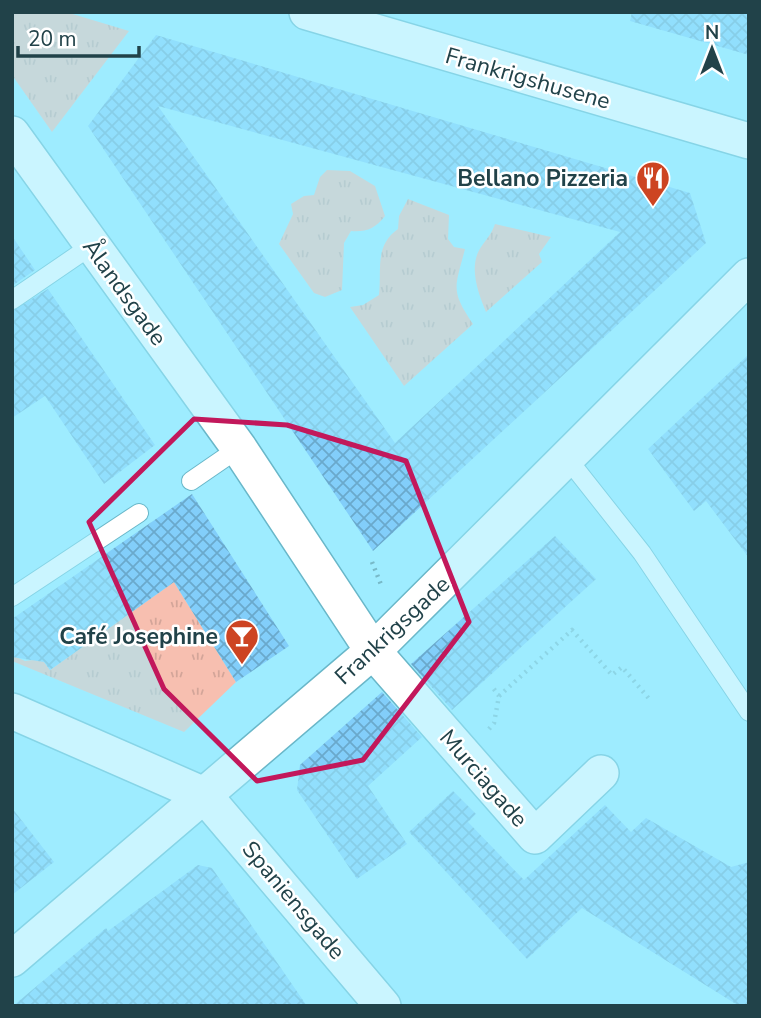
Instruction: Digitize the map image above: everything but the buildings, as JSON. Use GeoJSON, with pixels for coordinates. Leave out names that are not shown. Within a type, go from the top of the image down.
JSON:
{"type":"FeatureCollection","features":[{"type":"Feature","properties":{"kind":"street","name":"Frankrigshusene"},"geometry":{"type":"LineString","coordinates":[[307,12],[749,141]]}},
{"type":"Feature","properties":{"kind":"street","name":"Ålandsgade"},"geometry":{"type":"LineString","coordinates":[[12,134],[239,448],[373,651]]}},
{"type":"Feature","properties":{"kind":"street","name":"Frankrigsgade"},"geometry":{"type":"LineString","coordinates":[[12,959],[373,651],[749,276]]}},
{"type":"Feature","properties":{"kind":"street","name":"Murciagade"},"geometry":{"type":"LineString","coordinates":[[373,651],[535,836],[601,773]]}},
{"type":"Feature","properties":{"kind":"street"},"geometry":{"type":"LineString","coordinates":[[12,711],[204,795]]}},
{"type":"Feature","properties":{"kind":"street","name":"Spaniensgade"},"geometry":{"type":"LineString","coordinates":[[204,795],[383,1006]]}},
{"type":"Feature","properties":{"kind":"lane"},"geometry":{"type":"LineString","coordinates":[[12,300],[91,246]]}},
{"type":"Feature","properties":{"kind":"lane"},"geometry":{"type":"LineString","coordinates":[[191,481],[239,448]]}},
{"type":"Feature","properties":{"kind":"lane"},"geometry":{"type":"LineString","coordinates":[[567,458],[642,553],[749,712]]}},
{"type":"Feature","properties":{"kind":"lane"},"geometry":{"type":"LineString","coordinates":[[12,597],[139,513]]}},
{"type":"Feature","properties":{"kind":"path"},"geometry":{"type":"LineString","coordinates":[[499,696],[572,630],[612,675],[622,667],[651,701]]}},
{"type":"Feature","properties":{"kind":"highlighted area"},"geometry":{"type":"Polygon","coordinates":[[[194,419],[287,425],[406,461],[469,622],[363,760],[257,781],[164,689],[89,522],[194,419]]]}},
{"type":"Feature","properties":{"kind":"green space"},"geometry":{"type":"Polygon","coordinates":[[[12,12],[66,12],[129,31],[52,132],[12,75],[12,12]]]}},
{"type":"Feature","properties":{"kind":"green space"},"geometry":{"type":"Polygon","coordinates":[[[327,170],[350,171],[375,186],[385,216],[370,229],[351,231],[344,243],[342,290],[325,297],[314,293],[279,244],[293,214],[291,204],[304,196],[314,195],[320,177],[327,170]]]}},
{"type":"Feature","properties":{"kind":"green space"},"geometry":{"type":"Polygon","coordinates":[[[408,199],[449,215],[448,239],[454,247],[465,249],[457,281],[458,296],[473,324],[404,386],[350,307],[363,305],[379,295],[382,250],[390,236],[398,229],[399,216],[408,199]]]}},
{"type":"Feature","properties":{"kind":"green space"},"geometry":{"type":"Polygon","coordinates":[[[495,224],[551,237],[539,254],[542,262],[486,312],[477,288],[475,262],[495,224]]]}},
{"type":"Feature","properties":{"kind":"green space"},"geometry":{"type":"Polygon","coordinates":[[[174,582],[236,682],[184,732],[12,661],[12,655],[25,661],[42,659],[50,670],[174,582]]]}},
{"type":"Feature","properties":{"kind":"place","name":"Bellano Pizzeria"},"geometry":{"type":"Point","coordinates":[653,208]}},
{"type":"Feature","properties":{"kind":"place","name":"Café Josephine"},"geometry":{"type":"Point","coordinates":[242,666]}}]}
